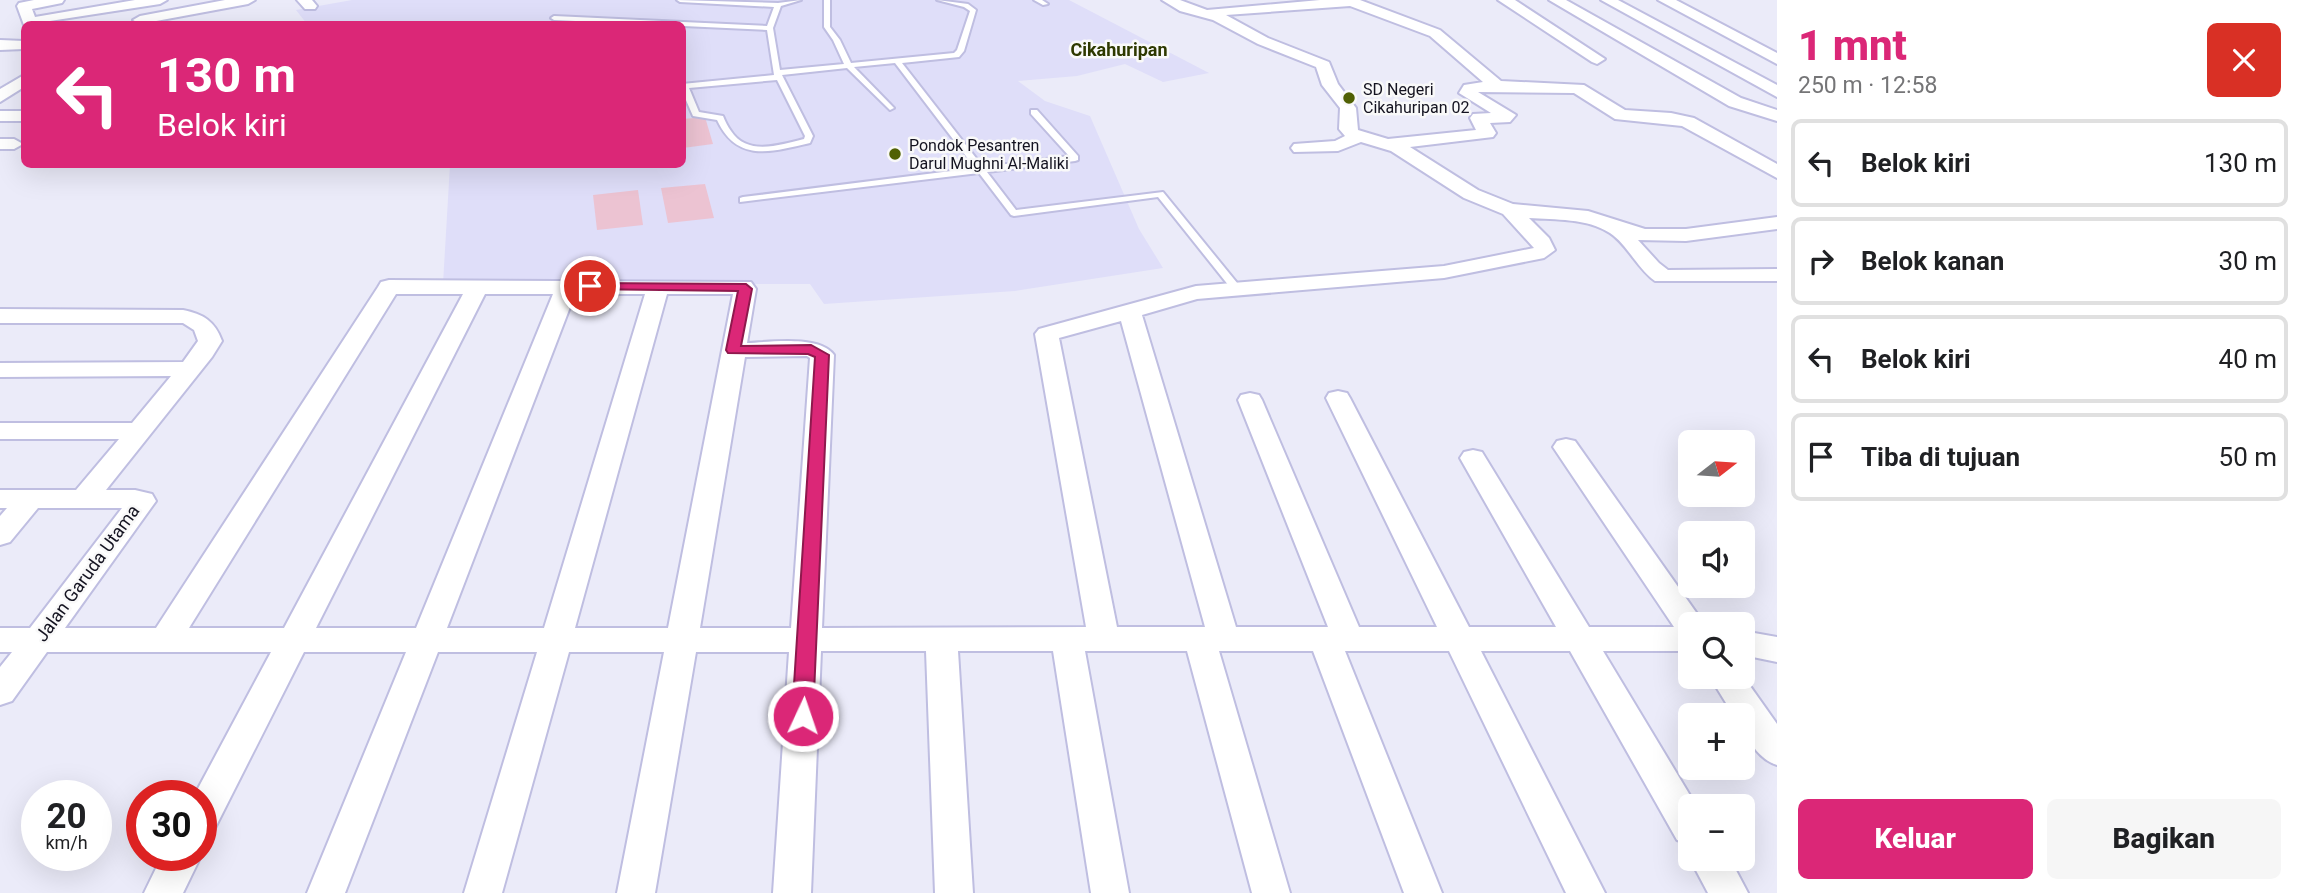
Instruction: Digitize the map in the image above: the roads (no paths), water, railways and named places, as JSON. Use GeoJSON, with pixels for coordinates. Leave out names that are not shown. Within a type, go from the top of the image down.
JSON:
{"type":"FeatureCollection","features":[{"type":"Feature","properties":{"kind":"street"},"geometry":{"type":"LineString","coordinates":[[29,21],[24,6],[57,0]]}},
{"type":"Feature","properties":{"kind":"street"},"geometry":{"type":"LineString","coordinates":[[35,21],[160,0]]}},
{"type":"Feature","properties":{"kind":"street"},"geometry":{"type":"LineString","coordinates":[[146,21],[248,0]]}},
{"type":"Feature","properties":{"kind":"street"},"geometry":{"type":"LineString","coordinates":[[1169,0],[1185,8],[1232,22],[1263,41],[1323,65],[1330,85],[1348,108],[1348,129],[1358,137],[1387,144],[1405,152],[1471,194],[1510,210],[1588,217],[1618,229],[1664,236],[1777,223]]}},
{"type":"Feature","properties":{"kind":"street"},"geometry":{"type":"LineString","coordinates":[[1539,0],[1550,0]]}},
{"type":"Feature","properties":{"kind":"street"},"geometry":{"type":"LineString","coordinates":[[1556,0],[1735,103],[1777,116]]}},
{"type":"Feature","properties":{"kind":"street"},"geometry":{"type":"LineString","coordinates":[[1608,0],[1777,92]]}},
{"type":"Feature","properties":{"kind":"street"},"geometry":{"type":"LineString","coordinates":[[1665,0],[1777,59]]}},
{"type":"Feature","properties":{"kind":"street"},"geometry":{"type":"LineString","coordinates":[[1208,13],[1349,1],[1436,33],[1497,86]]}},
{"type":"Feature","properties":{"kind":"street"},"geometry":{"type":"LineString","coordinates":[[1506,1],[1528,1]]}},
{"type":"Feature","properties":{"kind":"street"},"geometry":{"type":"LineString","coordinates":[[1506,1],[1597,59]]}},
{"type":"Feature","properties":{"kind":"street"},"geometry":{"type":"LineString","coordinates":[[127,6],[140,21]]}},
{"type":"Feature","properties":{"kind":"street"},"geometry":{"type":"LineString","coordinates":[[0,54],[13,45]]}},
{"type":"Feature","properties":{"kind":"street"},"geometry":{"type":"LineString","coordinates":[[0,97],[21,82]]}},
{"type":"Feature","properties":{"kind":"street"},"geometry":{"type":"LineString","coordinates":[[1387,144],[1487,132],[1479,118],[1504,118],[1507,115],[1466,91],[1497,86],[1578,88],[1621,115],[1671,118],[1688,122],[1777,172]]}},
{"type":"Feature","properties":{"kind":"street"},"geometry":{"type":"LineString","coordinates":[[0,116],[21,116]]}},
{"type":"Feature","properties":{"kind":"street"},"geometry":{"type":"LineString","coordinates":[[1300,149],[1338,146],[1358,137]]}},
{"type":"Feature","properties":{"kind":"street"},"geometry":{"type":"LineString","coordinates":[[1104,640],[1047,334],[1196,292],[1444,272],[1537,254],[1545,250],[1542,242],[1510,210]]}},
{"type":"Feature","properties":{"kind":"street"},"geometry":{"type":"LineString","coordinates":[[1618,229],[1653,271],[1663,276],[1777,275]]}},
{"type":"Feature","properties":{"kind":"street"},"geometry":{"type":"LineString","coordinates":[[165,640],[386,290],[399,285],[745,288],[636,893]]}},
{"type":"Feature","properties":{"kind":"street"},"geometry":{"type":"LineString","coordinates":[[217,789],[478,286]]}},
{"type":"Feature","properties":{"kind":"street"},"geometry":{"type":"LineString","coordinates":[[326,893],[567,286]]}},
{"type":"Feature","properties":{"kind":"street"},"geometry":{"type":"LineString","coordinates":[[483,893],[658,287]]}},
{"type":"Feature","properties":{"kind":"street"},"geometry":{"type":"LineString","coordinates":[[1129,310],[1271,893]]}},
{"type":"Feature","properties":{"kind":"street"},"geometry":{"type":"LineString","coordinates":[[0,316],[192,317],[200,322],[210,341],[84,499]]}},
{"type":"Feature","properties":{"kind":"street"},"geometry":{"type":"LineString","coordinates":[[733,350],[811,349],[822,355],[792,893]]}},
{"type":"Feature","properties":{"kind":"street"},"geometry":{"type":"LineString","coordinates":[[0,370],[189,369]]}},
{"type":"Feature","properties":{"kind":"street"},"geometry":{"type":"LineString","coordinates":[[1338,398],[1586,893]]}},
{"type":"Feature","properties":{"kind":"street"},"geometry":{"type":"LineString","coordinates":[[1250,400],[1423,893]]}},
{"type":"Feature","properties":{"kind":"street"},"geometry":{"type":"LineString","coordinates":[[0,431],[138,431]]}},
{"type":"Feature","properties":{"kind":"street"},"geometry":{"type":"LineString","coordinates":[[1566,447],[1680,612]]}},
{"type":"Feature","properties":{"kind":"street"},"geometry":{"type":"LineString","coordinates":[[1473,458],[1678,808]]}},
{"type":"Feature","properties":{"kind":"street","name":"Jalan Garuda Utama"},"geometry":{"type":"LineString","coordinates":[[0,499],[135,499],[142,502],[0,692]]}},
{"type":"Feature","properties":{"kind":"street"},"geometry":{"type":"LineString","coordinates":[[0,535],[30,499]]}},
{"type":"Feature","properties":{"kind":"street"},"geometry":{"type":"LineString","coordinates":[[941,639],[954,893]]}},
{"type":"Feature","properties":{"kind":"street"},"geometry":{"type":"LineString","coordinates":[[1067,639],[1110,893]]}},
{"type":"Feature","properties":{"kind":"street"},"geometry":{"type":"LineString","coordinates":[[0,640],[1678,639]]}},
{"type":"Feature","properties":{"kind":"street"},"geometry":{"type":"LineString","coordinates":[[1755,644],[1777,650]]}},
{"type":"Feature","properties":{"kind":"street"},"geometry":{"type":"LineString","coordinates":[[1734,689],[1777,751]]}},
{"type":"Feature","properties":{"kind":"street"},"geometry":{"type":"LineString","coordinates":[[163,893],[174,871]]}},
{"type":"Feature","properties":{"kind":"street"},"geometry":{"type":"LineString","coordinates":[[1716,871],[1729,893]]}},
{"type":"Feature","properties":{"kind":"lane"},"geometry":{"type":"LineString","coordinates":[[680,0],[778,5],[796,0]]}},
{"type":"Feature","properties":{"kind":"lane"},"geometry":{"type":"LineString","coordinates":[[827,0],[827,27],[834,34],[849,66],[884,98],[890,108]]}},
{"type":"Feature","properties":{"kind":"lane"},"geometry":{"type":"LineString","coordinates":[[686,86],[956,55],[960,51],[973,10],[966,5],[940,0]]}},
{"type":"Feature","properties":{"kind":"lane"},"geometry":{"type":"LineString","coordinates":[[1037,0],[1045,4]]}},
{"type":"Feature","properties":{"kind":"lane"},"geometry":{"type":"LineString","coordinates":[[686,92],[696,114],[720,118],[726,135],[736,144],[763,149],[807,141],[809,136],[778,75],[770,28],[778,5]]}},
{"type":"Feature","properties":{"kind":"lane"},"geometry":{"type":"LineString","coordinates":[[554,18],[579,21]]}},
{"type":"Feature","properties":{"kind":"lane"},"geometry":{"type":"LineString","coordinates":[[686,25],[770,28]]}},
{"type":"Feature","properties":{"kind":"lane"},"geometry":{"type":"LineString","coordinates":[[897,61],[1014,214],[1160,194],[1237,289]]}},
{"type":"Feature","properties":{"kind":"lane"},"geometry":{"type":"LineString","coordinates":[[743,200],[1075,158],[1034,112]]}},
{"type":"Feature","properties":{"kind":"place","name":"SD Negeri Cikahuripan 02"},"geometry":{"type":"Point","coordinates":[1349,98]}},
{"type":"Feature","properties":{"kind":"place","name":"Pondok Pesantren Darul Mughni Al-Maliki"},"geometry":{"type":"Point","coordinates":[895,154]}},
{"type":"Feature","properties":{"kind":"district","name":"Cikahuripan"},"geometry":{"type":"Point","coordinates":[1119,49]}}]}
